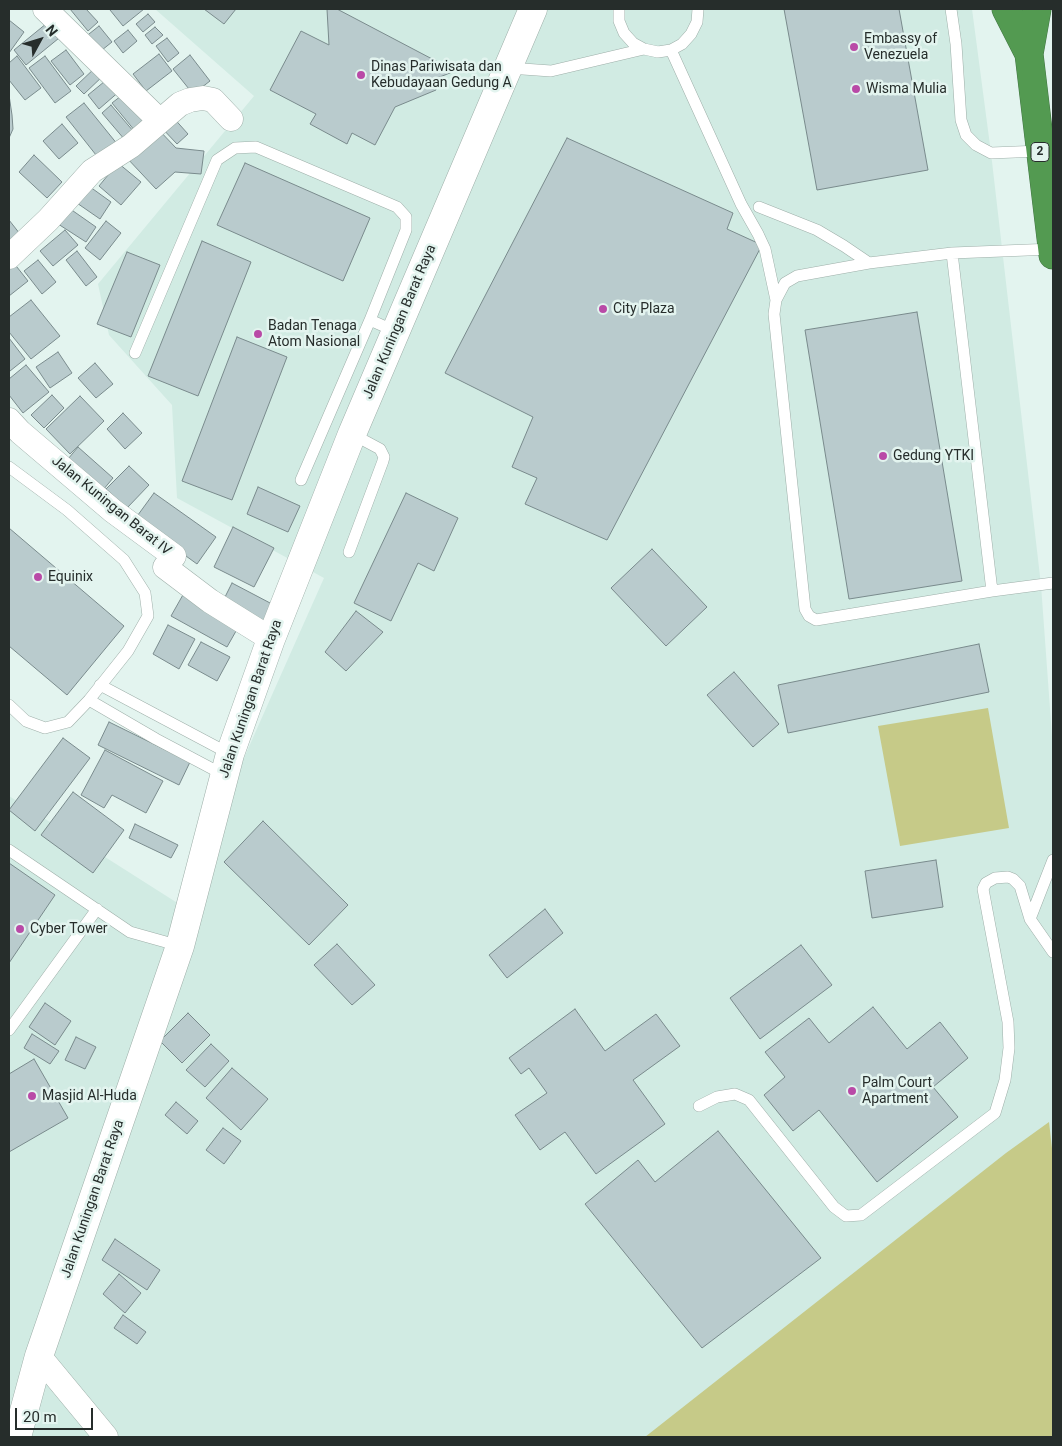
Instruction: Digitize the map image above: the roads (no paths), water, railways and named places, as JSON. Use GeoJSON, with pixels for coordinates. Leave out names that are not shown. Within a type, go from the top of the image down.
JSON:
{"type":"FeatureCollection","features":[{"type":"Feature","properties":{"kind":"highway","name":"2"},"geometry":{"type":"LineString","coordinates":[[1022,12],[1029,54],[1053,255]]}},
{"type":"Feature","properties":{"kind":"street"},"geometry":{"type":"LineString","coordinates":[[45,9],[160,121]]}},
{"type":"Feature","properties":{"kind":"street","name":"Jalan Kuningan Barat Raya"},"geometry":{"type":"LineString","coordinates":[[17,1437],[39,1356],[180,946],[227,764],[271,640],[352,434],[533,9]]}},
{"type":"Feature","properties":{"kind":"street"},"geometry":{"type":"LineString","coordinates":[[9,257],[48,220],[92,171],[131,146],[180,104],[203,98],[213,100],[231,120]]}},
{"type":"Feature","properties":{"kind":"street","name":"Jalan Kuningan Barat IV"},"geometry":{"type":"LineString","coordinates":[[9,420],[20,432],[113,511],[174,556],[165,567],[210,601],[271,640]]}},
{"type":"Feature","properties":{"kind":"street"},"geometry":{"type":"LineString","coordinates":[[39,1356],[106,1437]]}},
{"type":"Feature","properties":{"kind":"lane"},"geometry":{"type":"LineString","coordinates":[[619,9],[619,21],[624,33],[633,43],[644,49],[658,52],[670,50],[682,44],[691,34],[697,22],[698,9]]}},
{"type":"Feature","properties":{"kind":"lane"},"geometry":{"type":"LineString","coordinates":[[951,9],[956,44],[961,120],[966,135],[976,145],[991,153],[1040,151]]}},
{"type":"Feature","properties":{"kind":"lane"},"geometry":{"type":"LineString","coordinates":[[508,68],[551,72],[644,49]]}},
{"type":"Feature","properties":{"kind":"lane"},"geometry":{"type":"LineString","coordinates":[[670,50],[741,204],[765,249],[776,300],[774,314],[806,610],[809,616],[816,620],[992,591],[1053,583]]}},
{"type":"Feature","properties":{"kind":"lane"},"geometry":{"type":"LineString","coordinates":[[135,353],[217,160],[236,148],[256,148],[397,206],[406,217],[406,230],[370,320],[301,480]]}},
{"type":"Feature","properties":{"kind":"lane"},"geometry":{"type":"LineString","coordinates":[[759,207],[816,230],[868,263]]}},
{"type":"Feature","properties":{"kind":"lane"},"geometry":{"type":"LineString","coordinates":[[776,300],[785,284],[797,276],[868,263],[952,253],[1053,248]]}},
{"type":"Feature","properties":{"kind":"lane"},"geometry":{"type":"LineString","coordinates":[[952,253],[992,591]]}},
{"type":"Feature","properties":{"kind":"lane"},"geometry":{"type":"LineString","coordinates":[[370,320],[397,332]]}},
{"type":"Feature","properties":{"kind":"lane"},"geometry":{"type":"LineString","coordinates":[[348,552],[384,457],[380,449],[352,434]]}},
{"type":"Feature","properties":{"kind":"lane"},"geometry":{"type":"LineString","coordinates":[[9,467],[67,510],[124,560],[145,593],[148,616],[128,651],[89,700],[68,722],[45,728],[26,721],[9,705]]}},
{"type":"Feature","properties":{"kind":"lane"},"geometry":{"type":"LineString","coordinates":[[100,685],[227,764]]}},
{"type":"Feature","properties":{"kind":"lane"},"geometry":{"type":"LineString","coordinates":[[89,700],[156,739],[227,764]]}},
{"type":"Feature","properties":{"kind":"lane"},"geometry":{"type":"LineString","coordinates":[[9,850],[130,932],[180,946]]}},
{"type":"Feature","properties":{"kind":"lane"},"geometry":{"type":"LineString","coordinates":[[1030,919],[1053,860]]}},
{"type":"Feature","properties":{"kind":"lane"},"geometry":{"type":"LineString","coordinates":[[699,1106],[717,1097],[734,1094],[749,1100],[834,1207],[846,1216],[861,1215],[995,1113],[1005,1080],[1009,1048],[1008,1022],[983,889],[986,883],[994,878],[1008,876],[1020,886],[1030,919],[1053,952]]}},
{"type":"Feature","properties":{"kind":"lane"},"geometry":{"type":"LineString","coordinates":[[9,1030],[97,909]]}},
{"type":"Feature","properties":{"kind":"lane"},"geometry":{"type":"LineString","coordinates":[[9,1431],[17,1437]]}},
{"type":"Feature","properties":{"kind":"place","name":"Embassy of Venezuela"},"geometry":{"type":"Point","coordinates":[854,47]}},
{"type":"Feature","properties":{"kind":"place","name":"Dinas Pariwisata dan Kebudayaan Gedung A"},"geometry":{"type":"Point","coordinates":[361,75]}},
{"type":"Feature","properties":{"kind":"place","name":"Wisma Mulia"},"geometry":{"type":"Point","coordinates":[856,89]}},
{"type":"Feature","properties":{"kind":"place","name":"City Plaza"},"geometry":{"type":"Point","coordinates":[603,309]}},
{"type":"Feature","properties":{"kind":"place","name":"Badan Tenaga Atom Nasional"},"geometry":{"type":"Point","coordinates":[258,334]}},
{"type":"Feature","properties":{"kind":"place","name":"Gedung YTKI"},"geometry":{"type":"Point","coordinates":[883,456]}},
{"type":"Feature","properties":{"kind":"place","name":"Equinix"},"geometry":{"type":"Point","coordinates":[38,577]}},
{"type":"Feature","properties":{"kind":"place","name":"Cyber Tower"},"geometry":{"type":"Point","coordinates":[20,929]}},
{"type":"Feature","properties":{"kind":"place","name":"Palm Court Apartment"},"geometry":{"type":"Point","coordinates":[852,1091]}},
{"type":"Feature","properties":{"kind":"place","name":"Masjid Al-Huda"},"geometry":{"type":"Point","coordinates":[32,1096]}}]}
